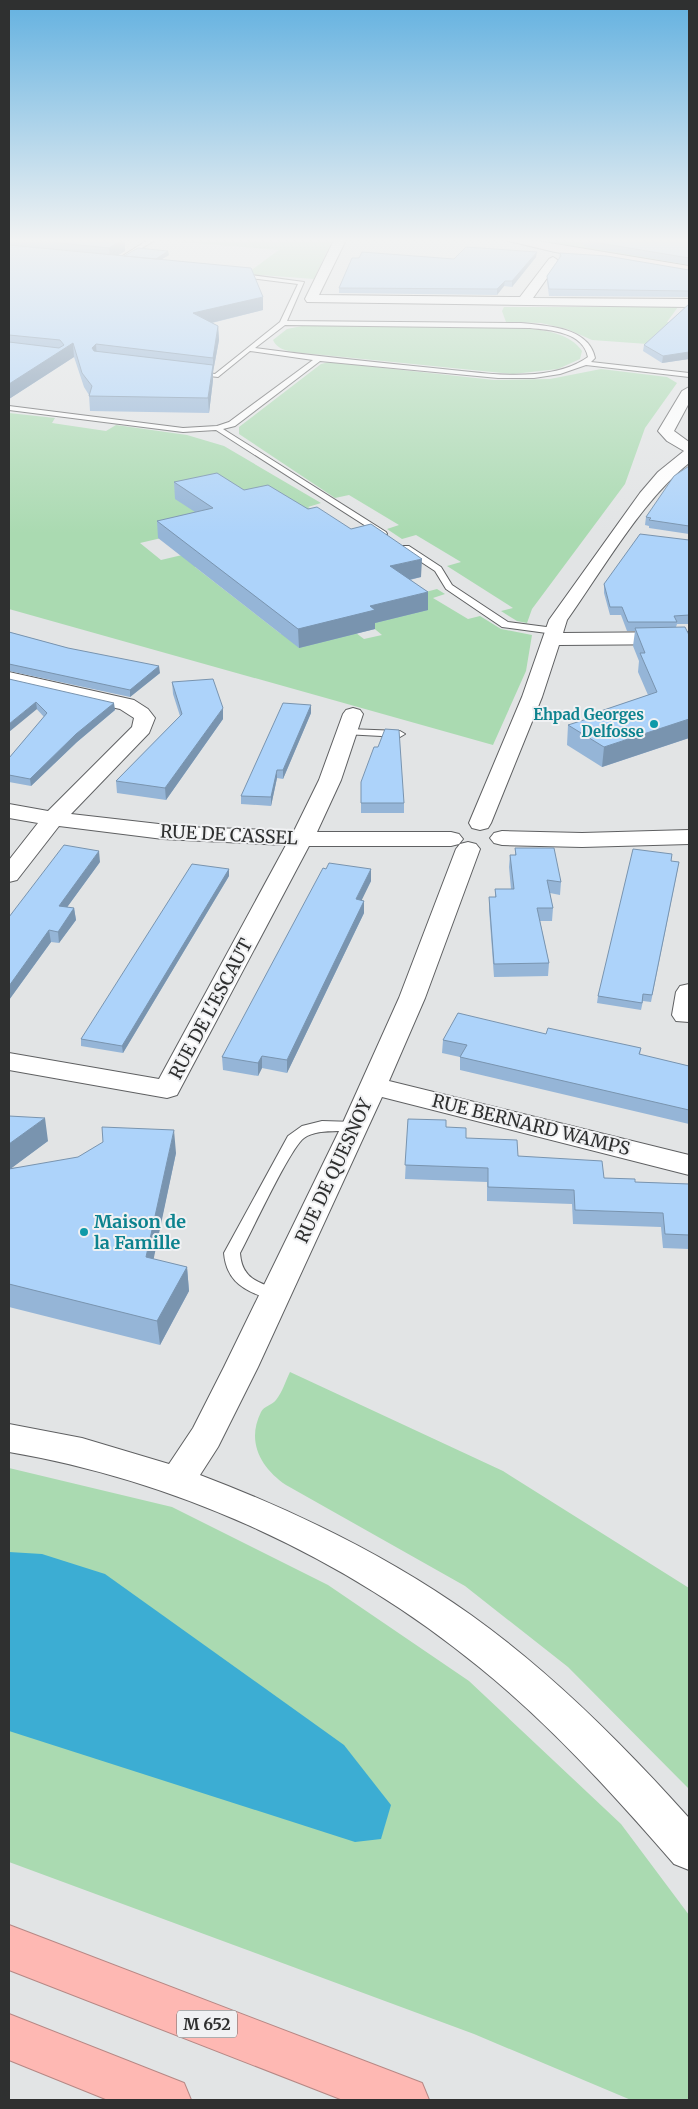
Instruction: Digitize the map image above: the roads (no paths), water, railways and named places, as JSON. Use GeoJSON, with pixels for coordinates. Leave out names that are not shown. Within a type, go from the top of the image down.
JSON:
{"type":"FeatureCollection","features":[{"type":"Feature","properties":{"kind":"highway","name":"M 652"},"geometry":{"type":"LineString","coordinates":[[9,1948],[405,2100]]}},
{"type":"Feature","properties":{"kind":"highway"},"geometry":{"type":"LineString","coordinates":[[9,2037],[166,2100]]}},
{"type":"Feature","properties":{"kind":"street"},"geometry":{"type":"LineString","coordinates":[[689,391],[666,431],[672,438],[689,448]]}},
{"type":"Feature","properties":{"kind":"street","name":"RUE DE QUESNOY"},"geometry":{"type":"LineString","coordinates":[[177,1481],[206,1437],[374,1086],[412,998],[466,837],[532,697],[552,635],[566,607],[660,479],[689,455]]}},
{"type":"Feature","properties":{"kind":"street"},"geometry":{"type":"LineString","coordinates":[[622,532],[641,534]]}},
{"type":"Feature","properties":{"kind":"street"},"geometry":{"type":"LineString","coordinates":[[552,635],[689,638]]}},
{"type":"Feature","properties":{"kind":"street"},"geometry":{"type":"LineString","coordinates":[[9,678],[127,704],[145,718],[142,729],[54,818],[9,875]]}},
{"type":"Feature","properties":{"kind":"street"},"geometry":{"type":"LineString","coordinates":[[302,839],[330,780],[351,723]]}},
{"type":"Feature","properties":{"kind":"street","name":"RUE DE CASSEL"},"geometry":{"type":"LineString","coordinates":[[9,811],[166,832],[302,839],[466,837],[491,848],[501,842],[502,838],[591,840],[689,838]]}},
{"type":"Feature","properties":{"kind":"street","name":"RUE DE L'ESCAUT"},"geometry":{"type":"LineString","coordinates":[[9,1062],[167,1090],[302,839]]}},
{"type":"Feature","properties":{"kind":"street","name":"RUE BERNARD WAMPS"},"geometry":{"type":"LineString","coordinates":[[374,1086],[689,1165]]}},
{"type":"Feature","properties":{"kind":"street"},"geometry":{"type":"LineString","coordinates":[[9,1438],[115,1461],[177,1481],[290,1528],[370,1570],[455,1626],[527,1684],[615,1767],[689,1849]]}},
{"type":"Feature","properties":{"kind":"lane"},"geometry":{"type":"LineString","coordinates":[[186,372],[216,376],[266,336]]}},
{"type":"Feature","properties":{"kind":"lane"},"geometry":{"type":"LineString","coordinates":[[249,350],[319,359],[498,376],[534,376],[579,367],[592,358],[592,351],[588,343],[576,336]]}},
{"type":"Feature","properties":{"kind":"lane"},"geometry":{"type":"LineString","coordinates":[[9,408],[183,430],[217,428],[232,424],[319,359]]}},
{"type":"Feature","properties":{"kind":"lane"},"geometry":{"type":"LineString","coordinates":[[584,363],[689,375]]}},
{"type":"Feature","properties":{"kind":"lane"},"geometry":{"type":"LineString","coordinates":[[217,428],[389,538]]}},
{"type":"Feature","properties":{"kind":"lane"},"geometry":{"type":"LineString","coordinates":[[397,543],[438,569],[448,588],[505,625],[552,635]]}},
{"type":"Feature","properties":{"kind":"lane"},"geometry":{"type":"LineString","coordinates":[[351,723],[400,734]]}},
{"type":"Feature","properties":{"kind":"lane"},"geometry":{"type":"LineString","coordinates":[[275,1294],[245,1283],[232,1262],[232,1253],[293,1139],[305,1130],[324,1124],[355,1127]]}},
{"type":"Feature","properties":{"kind":"water"},"geometry":{"type":"Polygon","coordinates":[[[9,1552],[42,1554],[105,1574],[344,1745],[391,1805],[381,1839],[355,1842],[9,1731],[9,1552]]]}},
{"type":"Feature","properties":{"kind":"place","name":"Ehpad Georges Delfosse"},"geometry":{"type":"Point","coordinates":[654,724]}},
{"type":"Feature","properties":{"kind":"place","name":"Maison de la Famille"},"geometry":{"type":"Point","coordinates":[84,1232]}}]}
